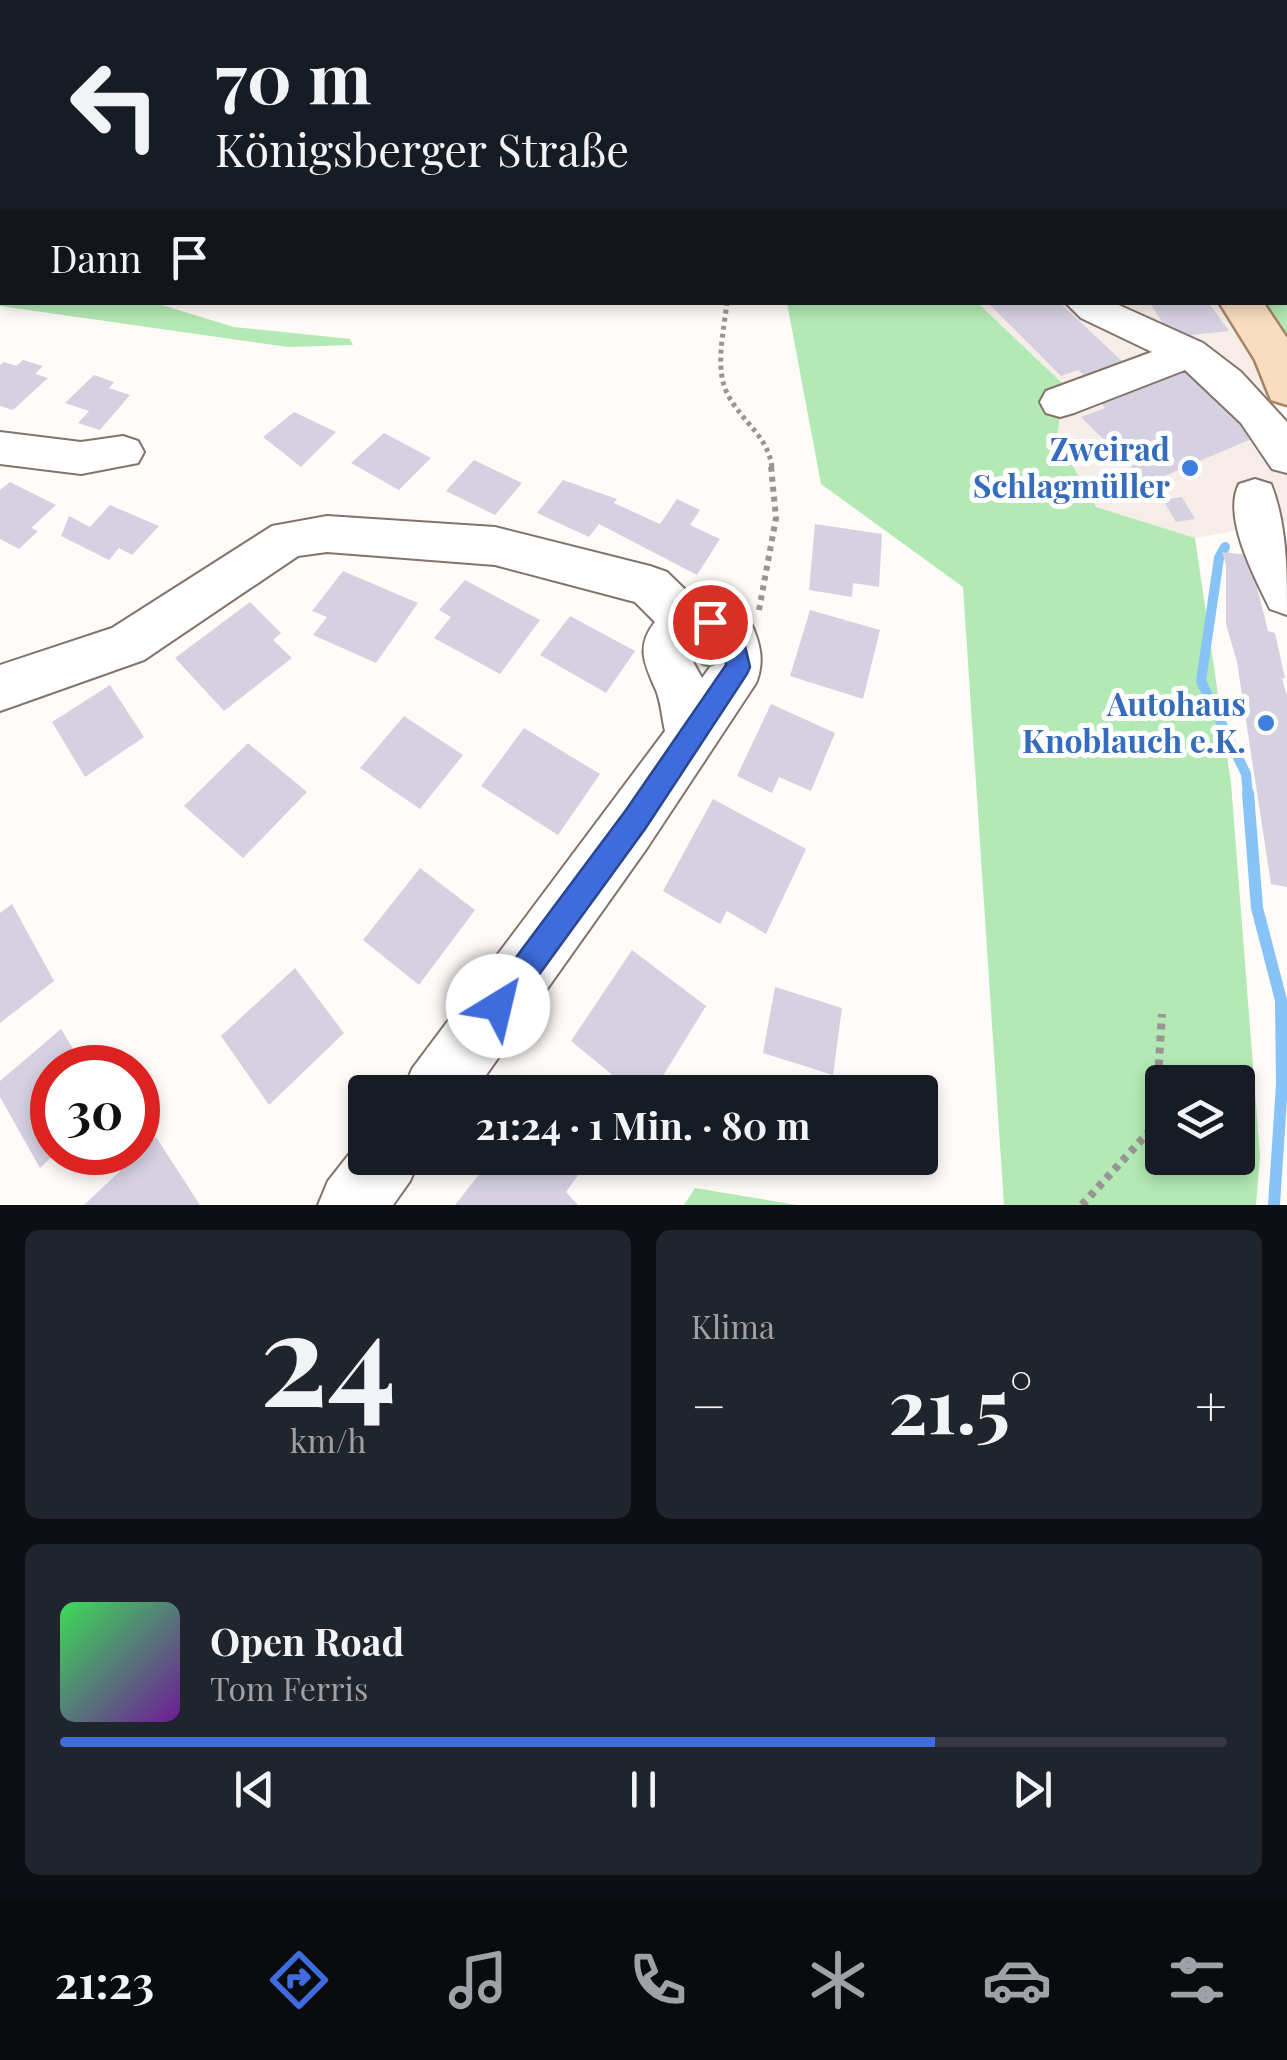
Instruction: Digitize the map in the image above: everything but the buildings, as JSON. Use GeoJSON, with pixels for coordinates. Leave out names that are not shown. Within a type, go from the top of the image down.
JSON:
{"type":"FeatureCollection","features":[{"type":"Feature","properties":{"kind":"main road"},"geometry":{"type":"LineString","coordinates":[[1242,305],[1278,358],[1287,388]]}},
{"type":"Feature","properties":{"kind":"street"},"geometry":{"type":"LineString","coordinates":[[1094,305],[1133,316],[1189,353],[1280,441],[1287,460],[1281,478],[1239,500],[1287,595]]}},
{"type":"Feature","properties":{"kind":"street"},"geometry":{"type":"LineString","coordinates":[[1060,402],[1189,353]]}},
{"type":"Feature","properties":{"kind":"street"},"geometry":{"type":"LineString","coordinates":[[0,448],[81,458],[123,452]]}},
{"type":"Feature","properties":{"kind":"street"},"geometry":{"type":"LineString","coordinates":[[0,688],[127,646],[288,539],[327,534],[495,546],[532,554],[650,586],[727,624],[738,667],[692,737],[447,1075]]}},
{"type":"Feature","properties":{"kind":"street"},"geometry":{"type":"LineString","coordinates":[[692,737],[681,686],[666,662],[669,639],[727,624]]}},
{"type":"Feature","properties":{"kind":"street"},"geometry":{"type":"LineString","coordinates":[[352,1205],[374,1175]]}},
{"type":"Feature","properties":{"kind":"path"},"geometry":{"type":"LineString","coordinates":[[726,305],[722,371],[728,395],[770,450],[776,518],[727,624]]}},
{"type":"Feature","properties":{"kind":"path"},"geometry":{"type":"LineString","coordinates":[[1082,1205],[1155,1125],[1162,1014]]}},
{"type":"Feature","properties":{"kind":"shaded area"},"geometry":{"type":"Polygon","coordinates":[[[980,305],[1223,305],[1261,358],[1287,454],[1287,522],[1195,538],[1096,507],[1057,438],[1064,385],[980,305]]]}},
{"type":"Feature","properties":{"kind":"green space"},"geometry":{"type":"Polygon","coordinates":[[[162,305],[234,327],[350,339],[353,345],[288,347],[0,306],[162,305]]]}},
{"type":"Feature","properties":{"kind":"green space"},"geometry":{"type":"Polygon","coordinates":[[[787,305],[980,305],[1064,385],[1057,438],[1096,507],[1195,538],[1231,783],[1253,1065],[1145,1065],[1145,1175],[1255,1175],[1255,1092],[1260,1156],[1256,1205],[1004,1205],[963,587],[821,484],[787,305]]]}},
{"type":"Feature","properties":{"kind":"green space"},"geometry":{"type":"Polygon","coordinates":[[[1261,305],[1287,305],[1287,350],[1261,305]]]}},
{"type":"Feature","properties":{"kind":"green space"},"geometry":{"type":"Polygon","coordinates":[[[695,1188],[797,1205],[684,1205],[695,1188]]]}},
{"type":"Feature","properties":{"kind":"waterway"},"geometry":{"type":"LineString","coordinates":[[1225,547],[1219,558],[1201,681],[1246,774],[1248,795]]}},
{"type":"Feature","properties":{"kind":"waterway"},"geometry":{"type":"LineString","coordinates":[[1248,793],[1257,908],[1281,1000],[1282,1084],[1274,1205]]}},
{"type":"Feature","properties":{"kind":"place","name":"Zweirad Schlagmüller"},"geometry":{"type":"Point","coordinates":[1190,468]}},
{"type":"Feature","properties":{"kind":"place","name":"Autohaus Knoblauch e.K."},"geometry":{"type":"Point","coordinates":[1266,723]}},
{"type":"Feature","properties":{"kind":"route"},"geometry":{"type":"LineString","coordinates":[[498,1006],[635,820],[738,667],[733,636],[710,622]]}}]}
